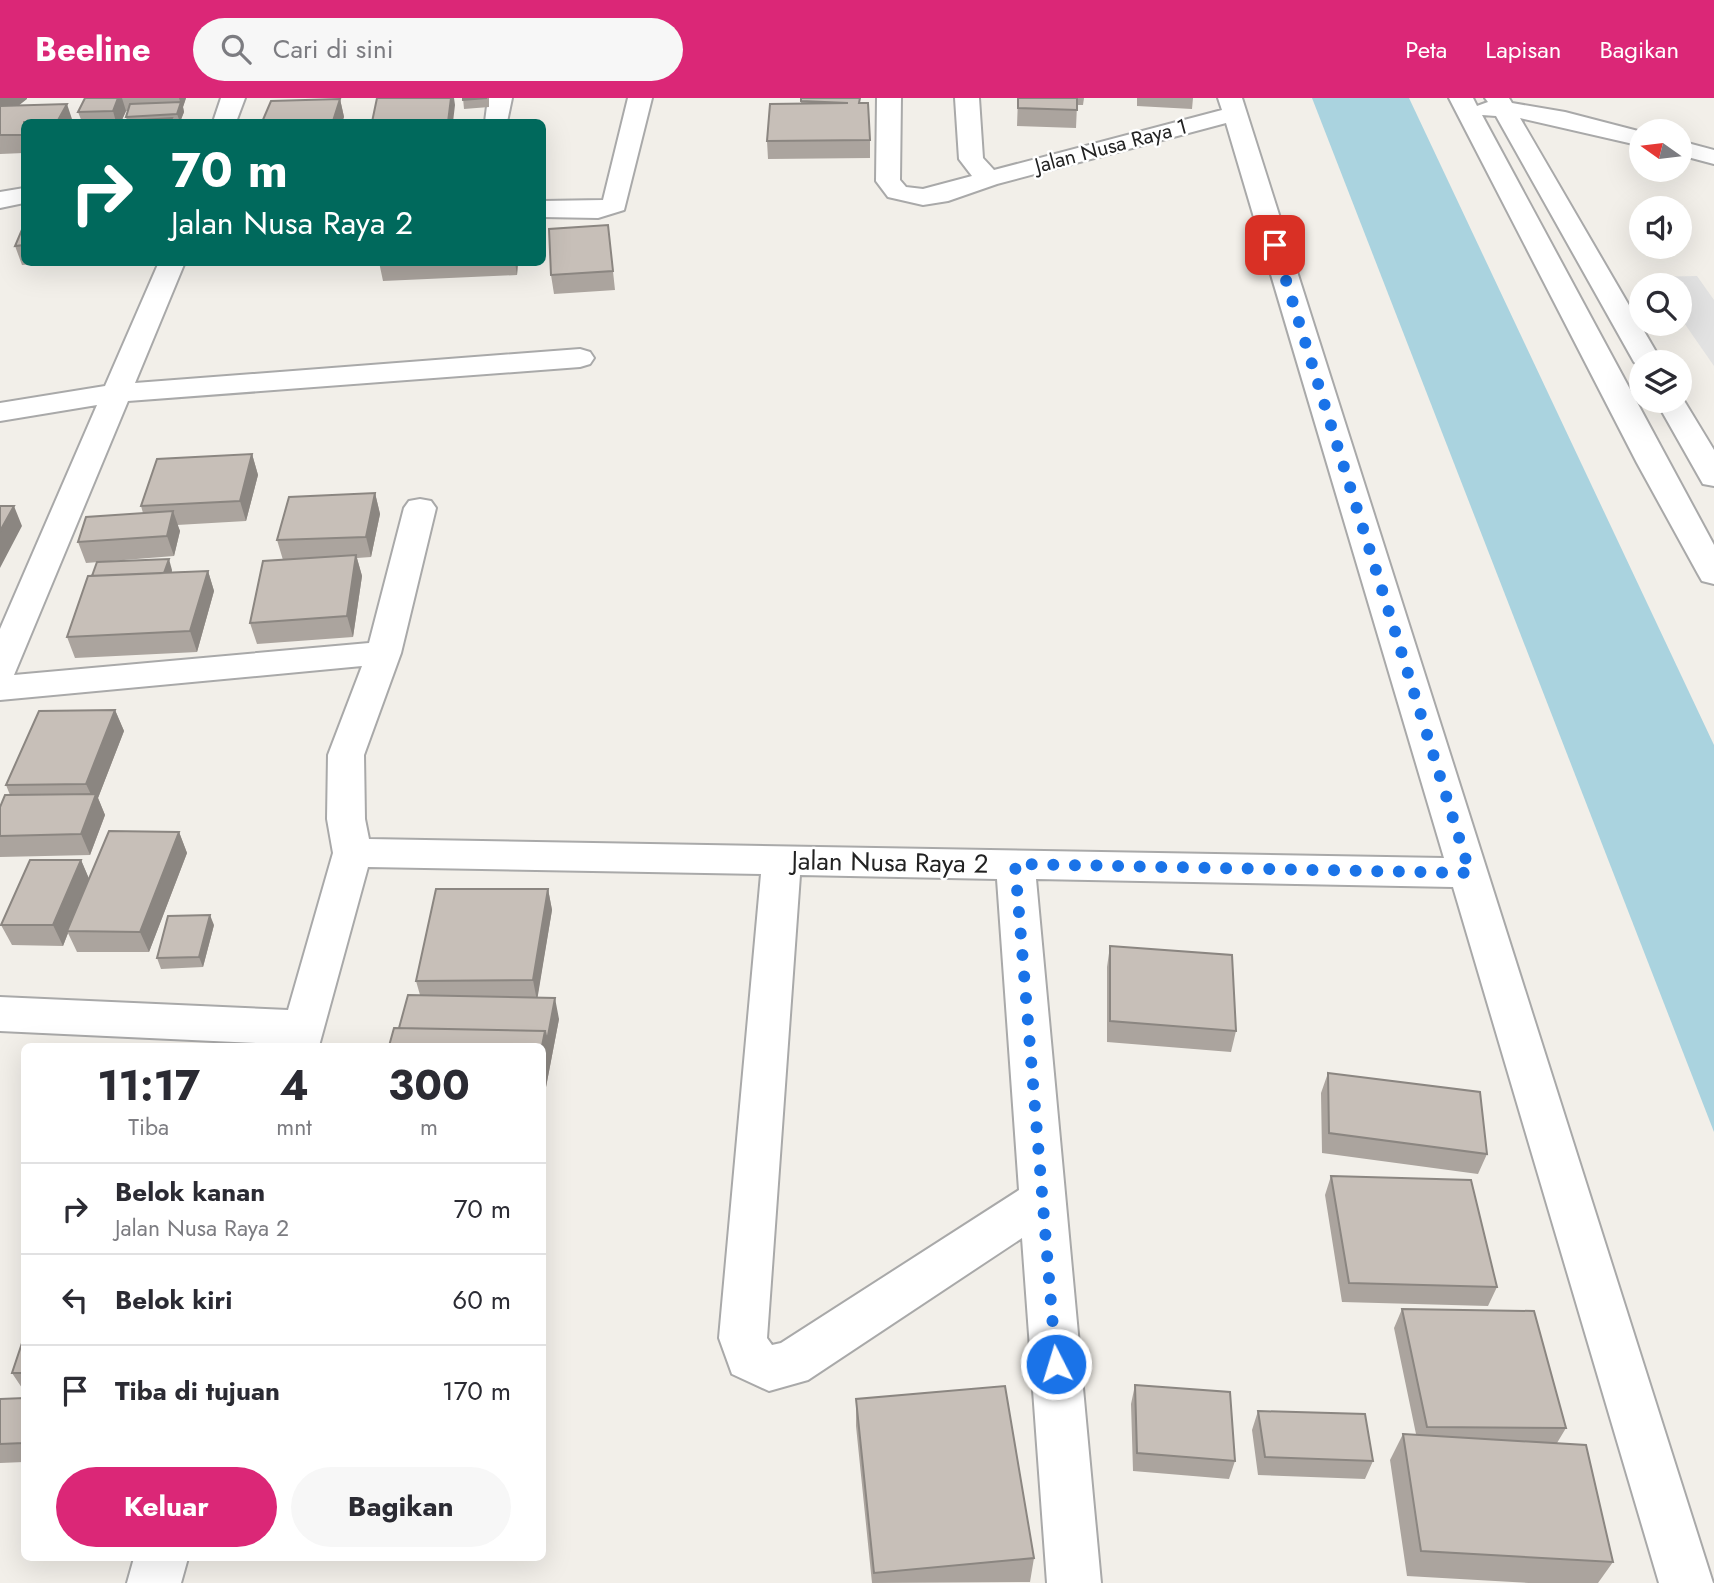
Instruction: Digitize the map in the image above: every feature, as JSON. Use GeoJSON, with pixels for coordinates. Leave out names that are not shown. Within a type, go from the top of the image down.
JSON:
{"type":"FeatureCollection","features":[{"type":"Feature","properties":{"kind":"street"},"geometry":{"type":"LineString","coordinates":[[226,119],[233,98]]}},
{"type":"Feature","properties":{"kind":"street"},"geometry":{"type":"LineString","coordinates":[[496,119],[500,98]]}},
{"type":"Feature","properties":{"kind":"street"},"geometry":{"type":"LineString","coordinates":[[546,209],[598,210],[615,205],[640,98]]}},
{"type":"Feature","properties":{"kind":"street","name":"Jalan Nusa Raya 1"},"geometry":{"type":"LineString","coordinates":[[889,98],[888,181],[897,192],[923,197],[948,193],[1232,106]]}},
{"type":"Feature","properties":{"kind":"street"},"geometry":{"type":"LineString","coordinates":[[967,98],[971,159],[988,179]]}},
{"type":"Feature","properties":{"kind":"street"},"geometry":{"type":"LineString","coordinates":[[1500,103],[1641,350]]}},
{"type":"Feature","properties":{"kind":"street"},"geometry":{"type":"LineString","coordinates":[[1629,136],[1500,103],[1464,104],[1652,463],[1714,574]]}},
{"type":"Feature","properties":{"kind":"street"},"geometry":{"type":"LineString","coordinates":[[1232,106],[1470,873],[1686,1583]]}},
{"type":"Feature","properties":{"kind":"street"},"geometry":{"type":"LineString","coordinates":[[1692,151],[1714,157]]}},
{"type":"Feature","properties":{"kind":"street"},"geometry":{"type":"LineString","coordinates":[[0,200],[21,196]]}},
{"type":"Feature","properties":{"kind":"street"},"geometry":{"type":"LineString","coordinates":[[0,669],[170,266]]}},
{"type":"Feature","properties":{"kind":"street"},"geometry":{"type":"LineString","coordinates":[[0,412],[118,393],[580,358]]}},
{"type":"Feature","properties":{"kind":"street"},"geometry":{"type":"LineString","coordinates":[[1678,413],[1709,468]]}},
{"type":"Feature","properties":{"kind":"street"},"geometry":{"type":"LineString","coordinates":[[1652,463],[1709,468]]}},
{"type":"Feature","properties":{"kind":"street"},"geometry":{"type":"LineString","coordinates":[[0,1014],[301,1037],[352,853],[346,819],[346,755],[384,653],[420,508]]}},
{"type":"Feature","properties":{"kind":"street"},"geometry":{"type":"LineString","coordinates":[[0,688],[384,653]]}},
{"type":"Feature","properties":{"kind":"street","name":"Jalan Nusa Raya 2"},"geometry":{"type":"LineString","coordinates":[[352,853],[1470,873]]}},
{"type":"Feature","properties":{"kind":"street"},"geometry":{"type":"LineString","coordinates":[[782,860],[743,1338],[749,1358],[769,1368],[791,1364],[1042,1199]]}},
{"type":"Feature","properties":{"kind":"street"},"geometry":{"type":"LineString","coordinates":[[1015,864],[1074,1583]]}},
{"type":"Feature","properties":{"kind":"street"},"geometry":{"type":"LineString","coordinates":[[154,1583],[160,1561]]}},
{"type":"Feature","properties":{"kind":"shaded area"},"geometry":{"type":"Polygon","coordinates":[[[1692,276],[1697,276],[1714,300],[1714,366],[1692,334],[1692,276]]]}},
{"type":"Feature","properties":{"kind":"water"},"geometry":{"type":"Polygon","coordinates":[[[1312,98],[1409,98],[1714,745],[1714,1132],[1312,98]]]}},
{"type":"Feature","properties":{"kind":"building"},"geometry":{"type":"Polygon","coordinates":[[[85,98],[118,98],[113,111],[78,112],[85,98]]]}},
{"type":"Feature","properties":{"kind":"building"},"geometry":{"type":"Polygon","coordinates":[[[377,98],[451,98],[448,119],[373,119],[377,98]]]}},
{"type":"Feature","properties":{"kind":"building"},"geometry":{"type":"Polygon","coordinates":[[[801,98],[860,98],[859,103],[868,103],[870,140],[767,141],[770,104],[848,103],[801,101],[801,98]]]}},
{"type":"Feature","properties":{"kind":"building"},"geometry":{"type":"Polygon","coordinates":[[[1018,98],[1077,98],[1077,110],[1018,108],[1018,98]]]}},
{"type":"Feature","properties":{"kind":"building"},"geometry":{"type":"Polygon","coordinates":[[[340,99],[334,119],[263,119],[271,101],[340,99]]]}},
{"type":"Feature","properties":{"kind":"building"},"geometry":{"type":"Polygon","coordinates":[[[181,102],[177,114],[126,117],[130,104],[181,102]]]}},
{"type":"Feature","properties":{"kind":"building"},"geometry":{"type":"Polygon","coordinates":[[[67,104],[59,119],[21,119],[21,135],[0,135],[0,106],[67,104]]]}},
{"type":"Feature","properties":{"kind":"building"},"geometry":{"type":"Polygon","coordinates":[[[608,225],[613,271],[551,275],[549,229],[608,225]]]}},
{"type":"Feature","properties":{"kind":"building"},"geometry":{"type":"Polygon","coordinates":[[[21,232],[21,245],[15,246],[21,232]]]}},
{"type":"Feature","properties":{"kind":"building"},"geometry":{"type":"Polygon","coordinates":[[[252,454],[240,501],[141,506],[157,459],[252,454]]]}},
{"type":"Feature","properties":{"kind":"building"},"geometry":{"type":"Polygon","coordinates":[[[375,493],[366,537],[277,540],[289,497],[375,493]]]}},
{"type":"Feature","properties":{"kind":"building"},"geometry":{"type":"Polygon","coordinates":[[[0,506],[14,506],[0,531],[0,506]]]}},
{"type":"Feature","properties":{"kind":"building"},"geometry":{"type":"Polygon","coordinates":[[[173,511],[167,536],[78,542],[86,517],[173,511]]]}},
{"type":"Feature","properties":{"kind":"building"},"geometry":{"type":"Polygon","coordinates":[[[356,555],[347,616],[250,623],[263,561],[356,555]]]}},
{"type":"Feature","properties":{"kind":"building"},"geometry":{"type":"Polygon","coordinates":[[[169,559],[164,573],[92,576],[97,562],[169,559]]]}},
{"type":"Feature","properties":{"kind":"building"},"geometry":{"type":"Polygon","coordinates":[[[208,571],[190,631],[67,637],[88,576],[208,571]]]}},
{"type":"Feature","properties":{"kind":"building"},"geometry":{"type":"Polygon","coordinates":[[[115,710],[86,784],[6,785],[39,711],[115,710]]]}},
{"type":"Feature","properties":{"kind":"building"},"geometry":{"type":"Polygon","coordinates":[[[96,794],[81,834],[0,836],[0,807],[5,795],[96,794]]]}},
{"type":"Feature","properties":{"kind":"building"},"geometry":{"type":"Polygon","coordinates":[[[109,831],[179,832],[140,932],[67,931],[109,831]]]}},
{"type":"Feature","properties":{"kind":"building"},"geometry":{"type":"Polygon","coordinates":[[[30,860],[81,860],[53,925],[1,925],[30,860]]]}},
{"type":"Feature","properties":{"kind":"building"},"geometry":{"type":"Polygon","coordinates":[[[436,889],[548,889],[533,980],[416,981],[436,889]]]}},
{"type":"Feature","properties":{"kind":"building"},"geometry":{"type":"Polygon","coordinates":[[[210,915],[199,957],[157,958],[168,916],[210,915]]]}},
{"type":"Feature","properties":{"kind":"building"},"geometry":{"type":"Polygon","coordinates":[[[1110,946],[1232,955],[1236,1031],[1110,1021],[1110,946]]]}},
{"type":"Feature","properties":{"kind":"building"},"geometry":{"type":"Polygon","coordinates":[[[408,995],[555,998],[547,1041],[545,1031],[399,1028],[408,995]]]}},
{"type":"Feature","properties":{"kind":"building"},"geometry":{"type":"Polygon","coordinates":[[[394,1028],[545,1031],[543,1043],[390,1043],[394,1028]]]}},
{"type":"Feature","properties":{"kind":"building"},"geometry":{"type":"Polygon","coordinates":[[[1328,1073],[1480,1092],[1487,1154],[1329,1133],[1328,1073]]]}},
{"type":"Feature","properties":{"kind":"building"},"geometry":{"type":"Polygon","coordinates":[[[1331,1176],[1471,1180],[1497,1287],[1349,1283],[1331,1176]]]}},
{"type":"Feature","properties":{"kind":"building"},"geometry":{"type":"Polygon","coordinates":[[[1402,1309],[1534,1311],[1566,1428],[1427,1427],[1402,1309]]]}},
{"type":"Feature","properties":{"kind":"building"},"geometry":{"type":"Polygon","coordinates":[[[21,1346],[21,1373],[12,1373],[21,1346]]]}},
{"type":"Feature","properties":{"kind":"building"},"geometry":{"type":"Polygon","coordinates":[[[1135,1385],[1230,1392],[1235,1461],[1137,1453],[1135,1385]]]}},
{"type":"Feature","properties":{"kind":"building"},"geometry":{"type":"Polygon","coordinates":[[[1005,1386],[1034,1558],[874,1573],[856,1399],[1005,1386]]]}},
{"type":"Feature","properties":{"kind":"building"},"geometry":{"type":"Polygon","coordinates":[[[21,1398],[21,1443],[0,1444],[0,1399],[21,1398]]]}},
{"type":"Feature","properties":{"kind":"building"},"geometry":{"type":"Polygon","coordinates":[[[1258,1411],[1365,1414],[1373,1461],[1265,1457],[1258,1411]]]}},
{"type":"Feature","properties":{"kind":"building"},"geometry":{"type":"Polygon","coordinates":[[[1403,1434],[1586,1445],[1613,1562],[1421,1551],[1403,1434]]]}},
{"type":"Feature","properties":{"kind":"route"},"geometry":{"type":"LineString","coordinates":[[1056,1364],[1015,864],[1470,873],[1275,245]]}}]}
